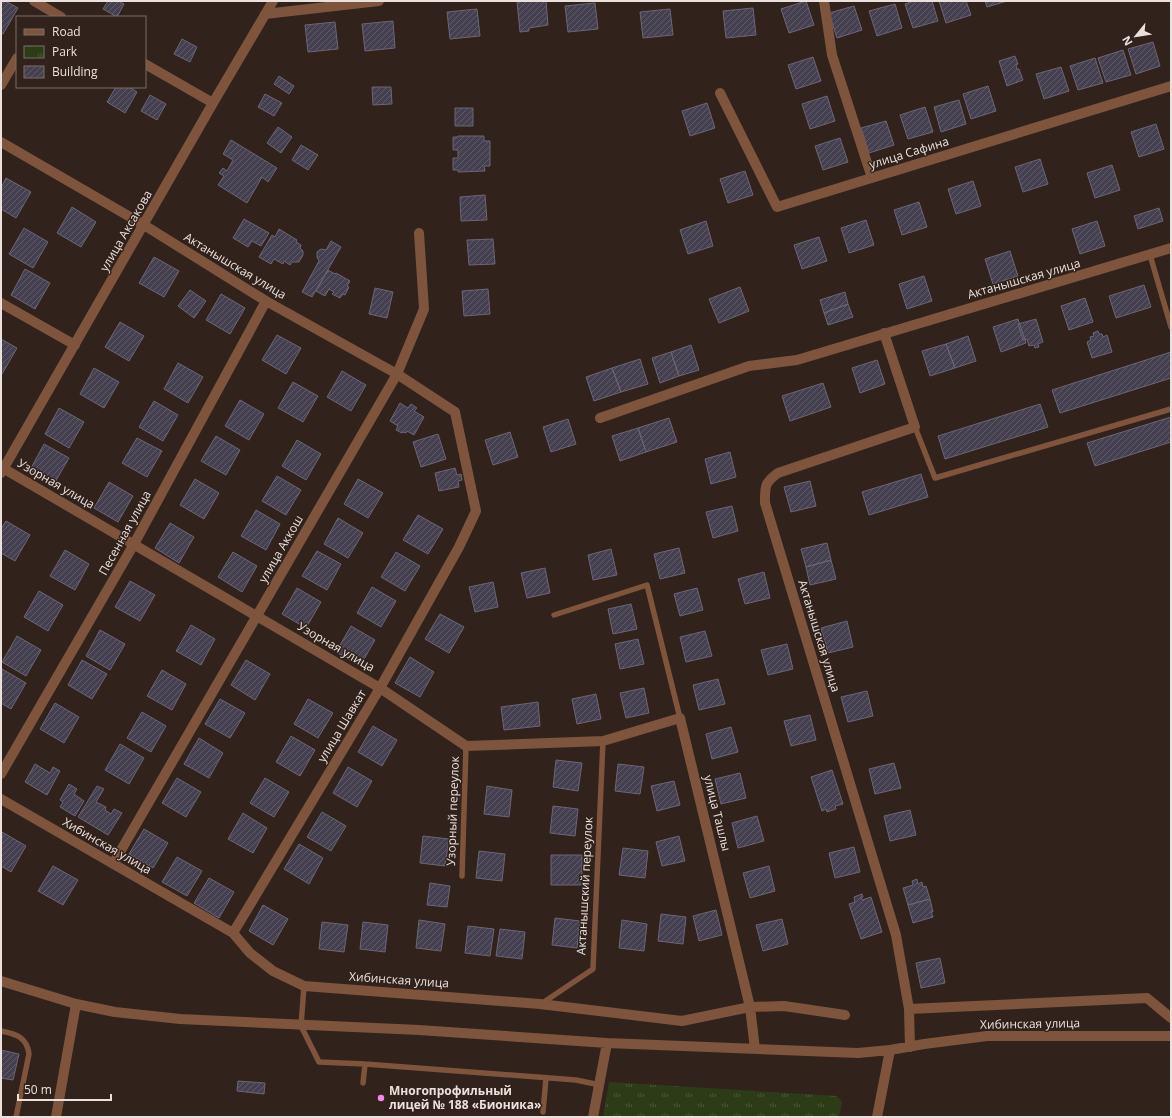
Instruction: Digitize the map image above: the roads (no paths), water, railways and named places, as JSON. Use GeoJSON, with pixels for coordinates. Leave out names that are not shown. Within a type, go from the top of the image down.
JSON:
{"type":"FeatureCollection","features":[{"type":"Feature","properties":{"kind":"street"},"geometry":{"type":"LineString","coordinates":[[34,1],[44,13],[57,16]]}},
{"type":"Feature","properties":{"kind":"street","name":"улица Аксакова"},"geometry":{"type":"LineString","coordinates":[[2,469],[273,1]]}},
{"type":"Feature","properties":{"kind":"street"},"geometry":{"type":"LineString","coordinates":[[265,14],[379,1]]}},
{"type":"Feature","properties":{"kind":"street"},"geometry":{"type":"LineString","coordinates":[[824,1],[832,55],[872,178]]}},
{"type":"Feature","properties":{"kind":"street"},"geometry":{"type":"LineString","coordinates":[[1,85],[16,60]]}},
{"type":"Feature","properties":{"kind":"street"},"geometry":{"type":"LineString","coordinates":[[146,65],[213,103]]}},
{"type":"Feature","properties":{"kind":"street","name":"улица Сафина"},"geometry":{"type":"LineString","coordinates":[[720,93],[777,207],[1171,86]]}},
{"type":"Feature","properties":{"kind":"street","name":"Актанышская улица"},"geometry":{"type":"LineString","coordinates":[[1,142],[144,225],[266,302],[397,374],[455,412]]}},
{"type":"Feature","properties":{"kind":"street","name":"улица Аккош"},"geometry":{"type":"LineString","coordinates":[[113,864],[397,374],[424,309],[419,233]]}},
{"type":"Feature","properties":{"kind":"street","name":"Актанышская улица"},"geometry":{"type":"LineString","coordinates":[[600,418],[749,366],[797,360],[1171,248]]}},
{"type":"Feature","properties":{"kind":"street","name":"Песенная улица"},"geometry":{"type":"LineString","coordinates":[[1,774],[134,544],[266,302]]}},
{"type":"Feature","properties":{"kind":"street"},"geometry":{"type":"LineString","coordinates":[[1,303],[75,344]]}},
{"type":"Feature","properties":{"kind":"street"},"geometry":{"type":"LineString","coordinates":[[884,333],[915,427]]}},
{"type":"Feature","properties":{"kind":"street","name":"улица Шавкат"},"geometry":{"type":"LineString","coordinates":[[233,933],[380,688],[459,547],[476,511],[455,412]]}},
{"type":"Feature","properties":{"kind":"street","name":"Актанышская улица"},"geometry":{"type":"LineString","coordinates":[[910,1047],[909,1009],[896,935],[765,503],[765,489],[769,480],[778,473],[915,427]]}},
{"type":"Feature","properties":{"kind":"street","name":"Узорная улица"},"geometry":{"type":"LineString","coordinates":[[2,469],[134,544],[380,688],[466,746]]}},
{"type":"Feature","properties":{"kind":"street"},"geometry":{"type":"LineString","coordinates":[[466,746],[603,741],[680,718]]}},
{"type":"Feature","properties":{"kind":"street","name":"улица Ташлы"},"geometry":{"type":"LineString","coordinates":[[680,718],[750,1007],[754,1049]]}},
{"type":"Feature","properties":{"kind":"street","name":"Хибинская улица"},"geometry":{"type":"LineString","coordinates":[[1,799],[233,933],[250,953],[273,971],[304,986],[540,1004],[682,1021],[750,1007],[784,1006],[845,1015]]}},
{"type":"Feature","properties":{"kind":"street","name":"Хибинская улица"},"geometry":{"type":"LineString","coordinates":[[1,981],[76,1004],[115,1012],[180,1019],[255,1022],[301,1026],[419,1030],[607,1043],[858,1053],[890,1050],[987,1036],[1171,1036]]}},
{"type":"Feature","properties":{"kind":"street","name":"Хибинская улица"},"geometry":{"type":"LineString","coordinates":[[909,1009],[1147,998],[1171,1018]]}},
{"type":"Feature","properties":{"kind":"street"},"geometry":{"type":"LineString","coordinates":[[56,1117],[76,1004]]}},
{"type":"Feature","properties":{"kind":"street"},"geometry":{"type":"LineString","coordinates":[[594,1117],[607,1043]]}},
{"type":"Feature","properties":{"kind":"street"},"geometry":{"type":"LineString","coordinates":[[877,1117],[890,1050]]}},
{"type":"Feature","properties":{"kind":"lane"},"geometry":{"type":"LineString","coordinates":[[1150,255],[1171,328]]}},
{"type":"Feature","properties":{"kind":"lane"},"geometry":{"type":"LineString","coordinates":[[915,427],[934,478],[1171,409]]}},
{"type":"Feature","properties":{"kind":"lane","name":"улица Ташлы"},"geometry":{"type":"LineString","coordinates":[[554,615],[647,585],[680,718]]}},
{"type":"Feature","properties":{"kind":"lane","name":"Актанышский переулок"},"geometry":{"type":"LineString","coordinates":[[540,1004],[592,969],[603,741]]}},
{"type":"Feature","properties":{"kind":"lane","name":"Узорный переулок"},"geometry":{"type":"LineString","coordinates":[[462,876],[466,746]]}},
{"type":"Feature","properties":{"kind":"lane"},"geometry":{"type":"LineString","coordinates":[[304,986],[301,1026],[319,1062],[365,1064],[576,1080],[600,1084]]}},
{"type":"Feature","properties":{"kind":"lane"},"geometry":{"type":"LineString","coordinates":[[1,1031],[21,1038],[28,1046],[29,1054],[16,1117]]}},
{"type":"Feature","properties":{"kind":"lane"},"geometry":{"type":"LineString","coordinates":[[363,1083],[365,1064]]}},
{"type":"Feature","properties":{"kind":"lane"},"geometry":{"type":"LineString","coordinates":[[543,1112],[546,1078]]}},
{"type":"Feature","properties":{"kind":"place","name":"Многопрофильный лицей № 188 «Бионика»"},"geometry":{"type":"Point","coordinates":[381,1098]}}]}
